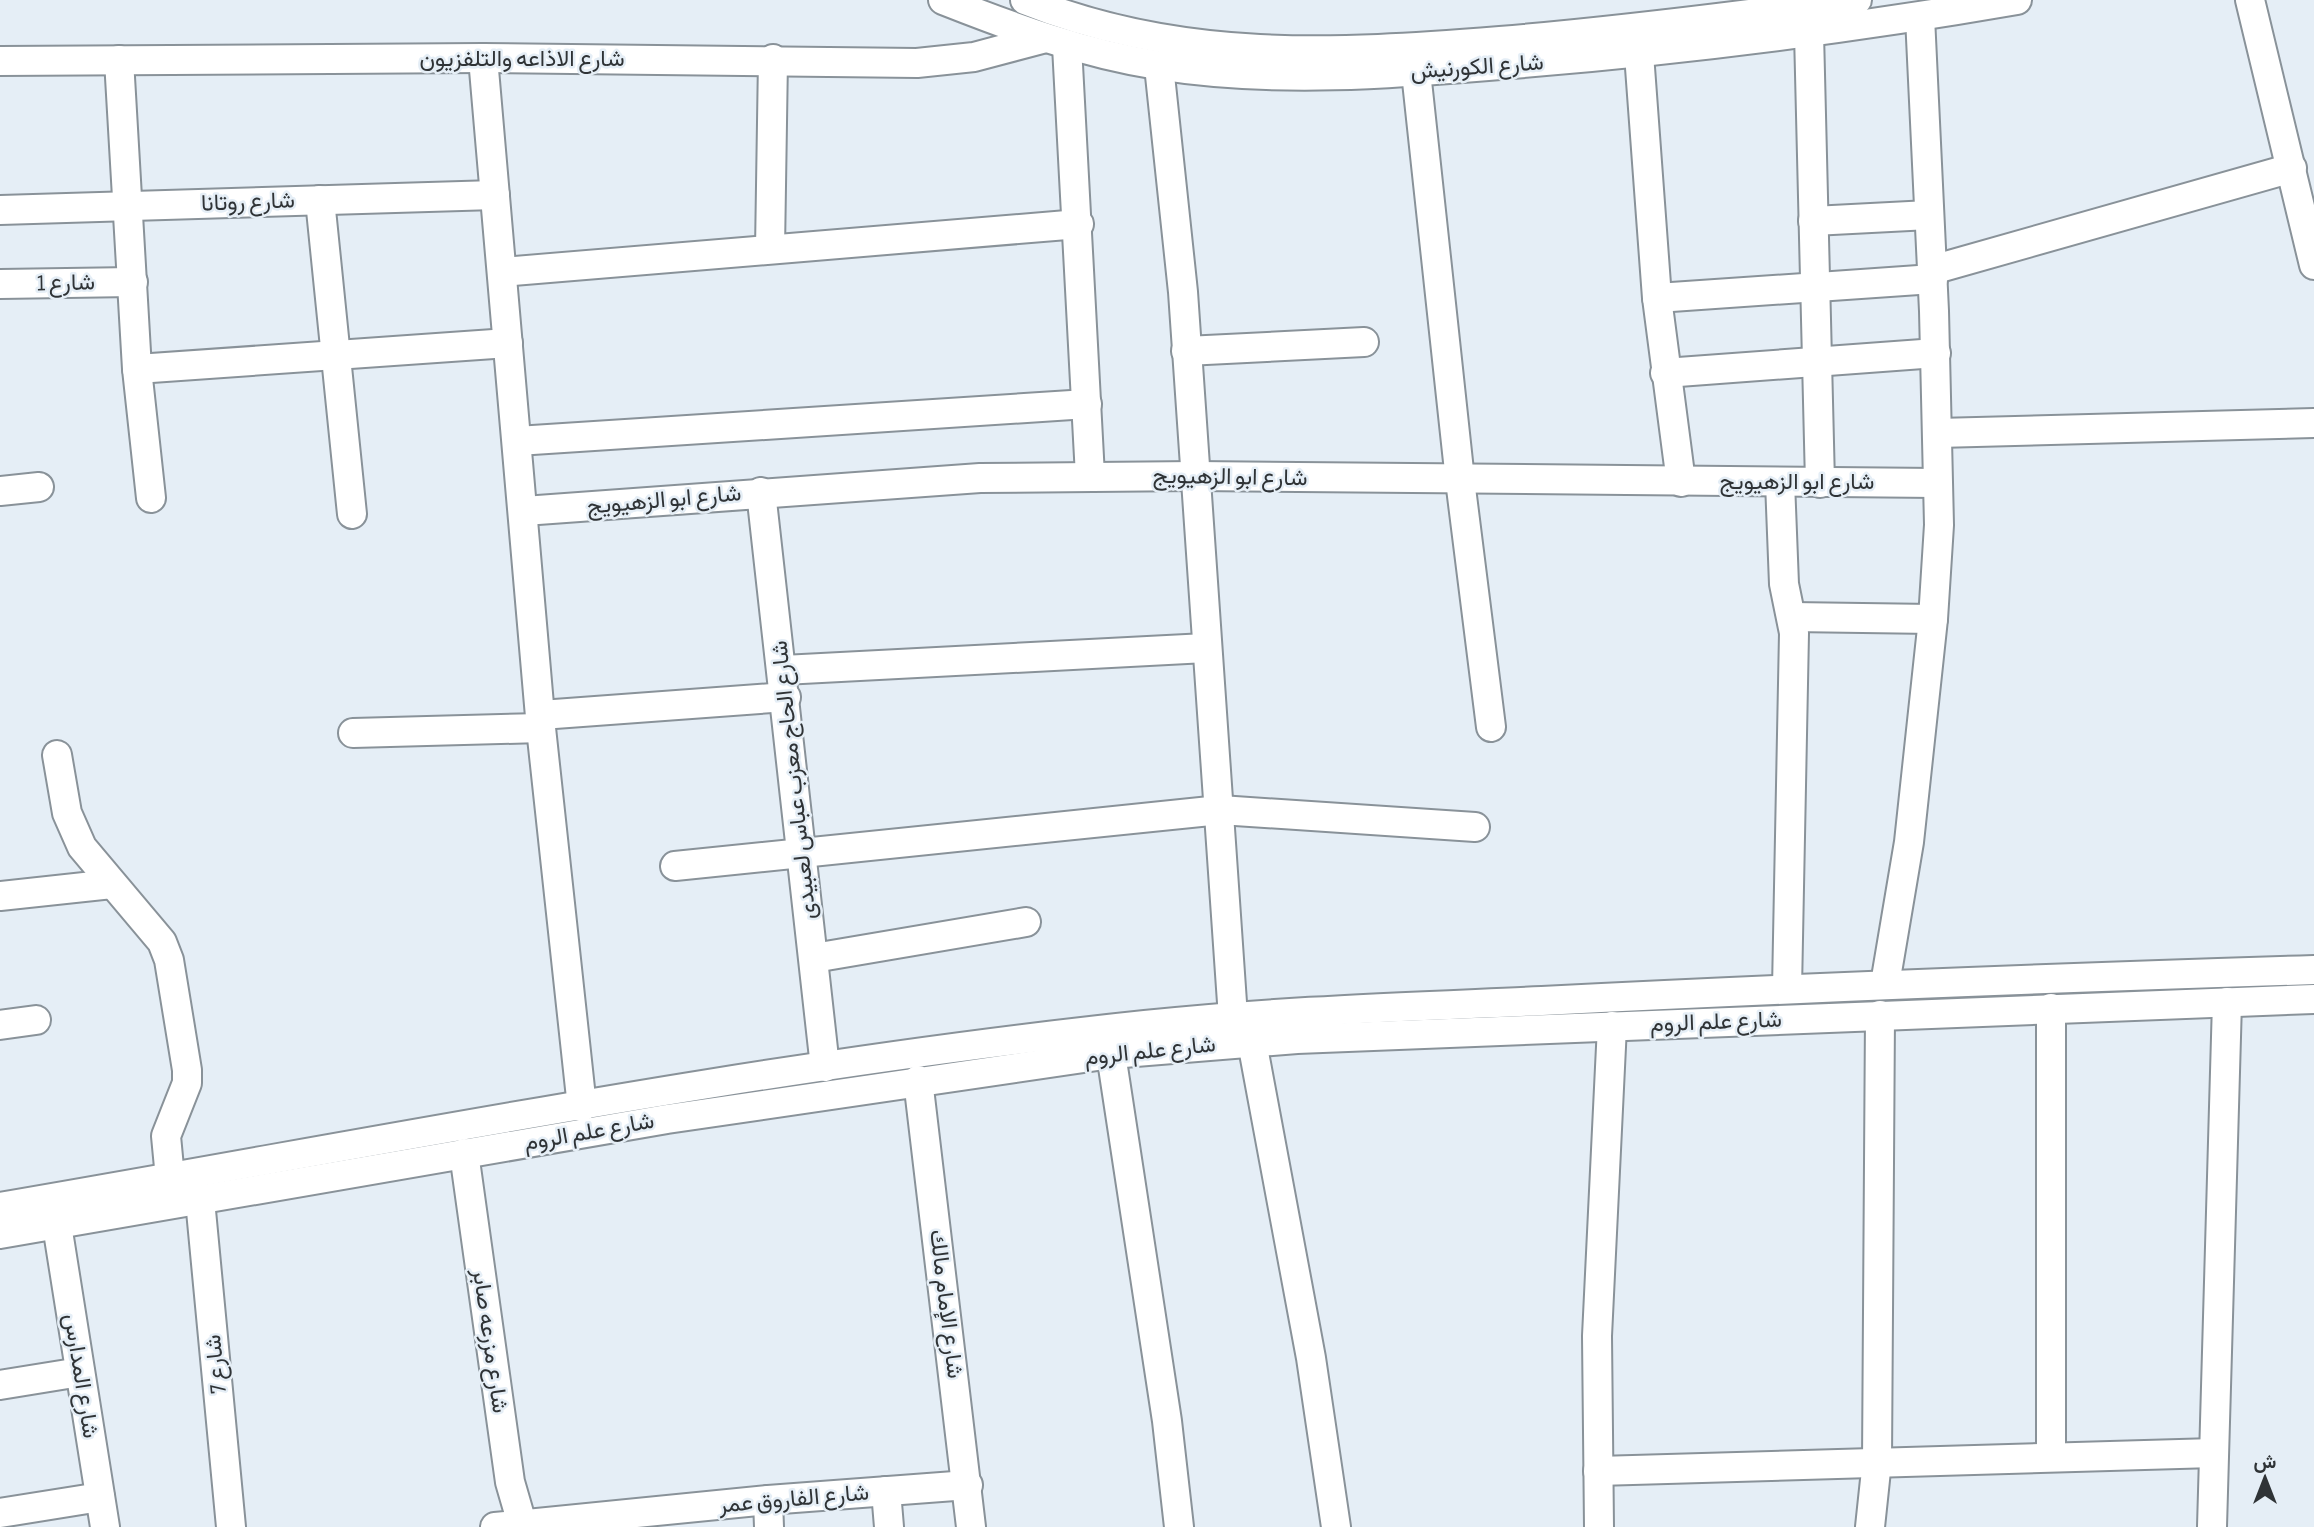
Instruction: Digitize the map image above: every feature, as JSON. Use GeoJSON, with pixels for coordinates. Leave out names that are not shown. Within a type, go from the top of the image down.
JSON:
{"type":"FeatureCollection","features":[{"type":"Feature","properties":{"kind":"street","name":"شارع الكورنيش"},"geometry":{"type":"LineString","coordinates":[[943,0],[1047,40],[1159,66],[1266,76],[1416,72],[1639,54],[1809,33],[2017,0]]}},
{"type":"Feature","properties":{"kind":"street","name":"شارع الكورنيش"},"geometry":{"type":"LineString","coordinates":[[1034,4],[1139,36],[1206,47],[1273,51],[1415,48],[1623,30],[1857,0]]}},
{"type":"Feature","properties":{"kind":"street"},"geometry":{"type":"LineString","coordinates":[[2250,0],[2314,265]]}},
{"type":"Feature","properties":{"kind":"street"},"geometry":{"type":"LineString","coordinates":[[1034,4],[1047,40],[1079,224],[1090,475]]}},
{"type":"Feature","properties":{"kind":"street"},"geometry":{"type":"LineString","coordinates":[[1885,984],[1909,842],[1933,619],[1940,525],[1936,353],[1920,17]]}},
{"type":"Feature","properties":{"kind":"street"},"geometry":{"type":"LineString","coordinates":[[1809,33],[1820,483]]}},
{"type":"Feature","properties":{"kind":"street","name":"شارع الاذاعه والتلفزيون"},"geometry":{"type":"LineString","coordinates":[[0,61],[483,58],[774,59],[917,63],[974,57],[1047,40]]}},
{"type":"Feature","properties":{"kind":"street"},"geometry":{"type":"LineString","coordinates":[[1639,54],[1657,298],[1681,482]]}},
{"type":"Feature","properties":{"kind":"street"},"geometry":{"type":"LineString","coordinates":[[483,58],[541,721],[582,1107]]}},
{"type":"Feature","properties":{"kind":"street"},"geometry":{"type":"LineString","coordinates":[[770,249],[774,59]]}},
{"type":"Feature","properties":{"kind":"street"},"geometry":{"type":"LineString","coordinates":[[119,60],[137,369],[151,498]]}},
{"type":"Feature","properties":{"kind":"street"},"geometry":{"type":"LineString","coordinates":[[1159,66],[1196,476],[1233,1017]]}},
{"type":"Feature","properties":{"kind":"street"},"geometry":{"type":"LineString","coordinates":[[1416,72],[1460,480],[1491,727]]}},
{"type":"Feature","properties":{"kind":"street"},"geometry":{"type":"LineString","coordinates":[[1657,298],[1815,287],[1932,274],[2292,168]]}},
{"type":"Feature","properties":{"kind":"street","name":"شارع روتانا"},"geometry":{"type":"LineString","coordinates":[[0,210],[495,195]]}},
{"type":"Feature","properties":{"kind":"street"},"geometry":{"type":"LineString","coordinates":[[320,200],[352,514]]}},
{"type":"Feature","properties":{"kind":"street"},"geometry":{"type":"LineString","coordinates":[[1814,221],[1929,215]]}},
{"type":"Feature","properties":{"kind":"street"},"geometry":{"type":"LineString","coordinates":[[502,272],[1079,224]]}},
{"type":"Feature","properties":{"kind":"street","name":"شارع 1"},"geometry":{"type":"LineString","coordinates":[[0,284],[133,282]]}},
{"type":"Feature","properties":{"kind":"street"},"geometry":{"type":"LineString","coordinates":[[1186,351],[1364,342]]}},
{"type":"Feature","properties":{"kind":"street"},"geometry":{"type":"LineString","coordinates":[[137,369],[508,343]]}},
{"type":"Feature","properties":{"kind":"street"},"geometry":{"type":"LineString","coordinates":[[1665,373],[1936,353]]}},
{"type":"Feature","properties":{"kind":"street"},"geometry":{"type":"LineString","coordinates":[[517,441],[1087,404]]}},
{"type":"Feature","properties":{"kind":"street"},"geometry":{"type":"LineString","coordinates":[[1938,433],[2314,423]]}},
{"type":"Feature","properties":{"kind":"street","name":"شارع ابو الزهيويج"},"geometry":{"type":"LineString","coordinates":[[524,511],[980,478],[1090,475],[1937,483]]}},
{"type":"Feature","properties":{"kind":"street"},"geometry":{"type":"LineString","coordinates":[[1780,482],[1784,584],[1792,617],[1787,989]]}},
{"type":"Feature","properties":{"kind":"street"},"geometry":{"type":"LineString","coordinates":[[0,491],[39,487]]}},
{"type":"Feature","properties":{"kind":"street","name":"شارع الحاج معزب عباس لعبيدى"},"geometry":{"type":"LineString","coordinates":[[761,492],[825,1068]]}},
{"type":"Feature","properties":{"kind":"street"},"geometry":{"type":"LineString","coordinates":[[1792,617],[1933,619]]}},
{"type":"Feature","properties":{"kind":"street"},"geometry":{"type":"LineString","coordinates":[[353,733],[541,721],[784,684],[1206,648]]}},
{"type":"Feature","properties":{"kind":"street"},"geometry":{"type":"LineString","coordinates":[[57,755],[74,832],[112,884],[162,942],[169,960],[187,1070],[187,1083],[166,1136],[170,1178]]}},
{"type":"Feature","properties":{"kind":"street"},"geometry":{"type":"LineString","coordinates":[[675,866],[1220,810],[1475,827]]}},
{"type":"Feature","properties":{"kind":"street"},"geometry":{"type":"LineString","coordinates":[[0,896],[112,884]]}},
{"type":"Feature","properties":{"kind":"street"},"geometry":{"type":"LineString","coordinates":[[814,958],[1026,922]]}},
{"type":"Feature","properties":{"kind":"street","name":"شارع علم الروم"},"geometry":{"type":"LineString","coordinates":[[0,1234],[57,1225],[125,1199],[170,1178],[582,1107],[664,1106],[918,1080],[1111,1054],[1787,989],[2314,970]]}},
{"type":"Feature","properties":{"kind":"street","name":"شارع علم الروم"},"geometry":{"type":"LineString","coordinates":[[0,1207],[125,1199],[200,1200],[464,1153],[825,1068],[1021,1039],[1233,1017],[1454,1019],[1612,1026],[2314,999]]}},
{"type":"Feature","properties":{"kind":"street"},"geometry":{"type":"LineString","coordinates":[[2213,1527],[2227,1002]]}},
{"type":"Feature","properties":{"kind":"street"},"geometry":{"type":"LineString","coordinates":[[2051,1008],[2051,1457]]}},
{"type":"Feature","properties":{"kind":"street"},"geometry":{"type":"LineString","coordinates":[[1871,1527],[1877,1461],[1880,1016]]}},
{"type":"Feature","properties":{"kind":"street"},"geometry":{"type":"LineString","coordinates":[[0,1025],[36,1020]]}},
{"type":"Feature","properties":{"kind":"street"},"geometry":{"type":"LineString","coordinates":[[1599,1527],[1597,1336],[1612,1026]]}},
{"type":"Feature","properties":{"kind":"street"},"geometry":{"type":"LineString","coordinates":[[1252,1042],[1317,1395],[1336,1527]]}},
{"type":"Feature","properties":{"kind":"street"},"geometry":{"type":"LineString","coordinates":[[1111,1054],[1158,1360],[1179,1527]]}},
{"type":"Feature","properties":{"kind":"street","name":"شارع الإمام مالك"},"geometry":{"type":"LineString","coordinates":[[918,1080],[971,1527]]}},
{"type":"Feature","properties":{"kind":"street","name":"شارع مزرعه صابر"},"geometry":{"type":"LineString","coordinates":[[464,1153],[510,1482],[513,1526]]}},
{"type":"Feature","properties":{"kind":"street","name":"شارع 7"},"geometry":{"type":"LineString","coordinates":[[200,1200],[231,1527]]}},
{"type":"Feature","properties":{"kind":"street","name":"شارع المدارس"},"geometry":{"type":"LineString","coordinates":[[57,1225],[105,1527]]}},
{"type":"Feature","properties":{"kind":"street"},"geometry":{"type":"LineString","coordinates":[[0,1385],[80,1373]]}},
{"type":"Feature","properties":{"kind":"street"},"geometry":{"type":"LineString","coordinates":[[1598,1471],[2214,1453]]}},
{"type":"Feature","properties":{"kind":"street","name":"شارع الفاروق عمر"},"geometry":{"type":"LineString","coordinates":[[513,1526],[769,1514],[886,1491],[968,1485]]}},
{"type":"Feature","properties":{"kind":"street"},"geometry":{"type":"LineString","coordinates":[[886,1491],[889,1527]]}},
{"type":"Feature","properties":{"kind":"street"},"geometry":{"type":"LineString","coordinates":[[0,1513],[100,1497]]}}]}
